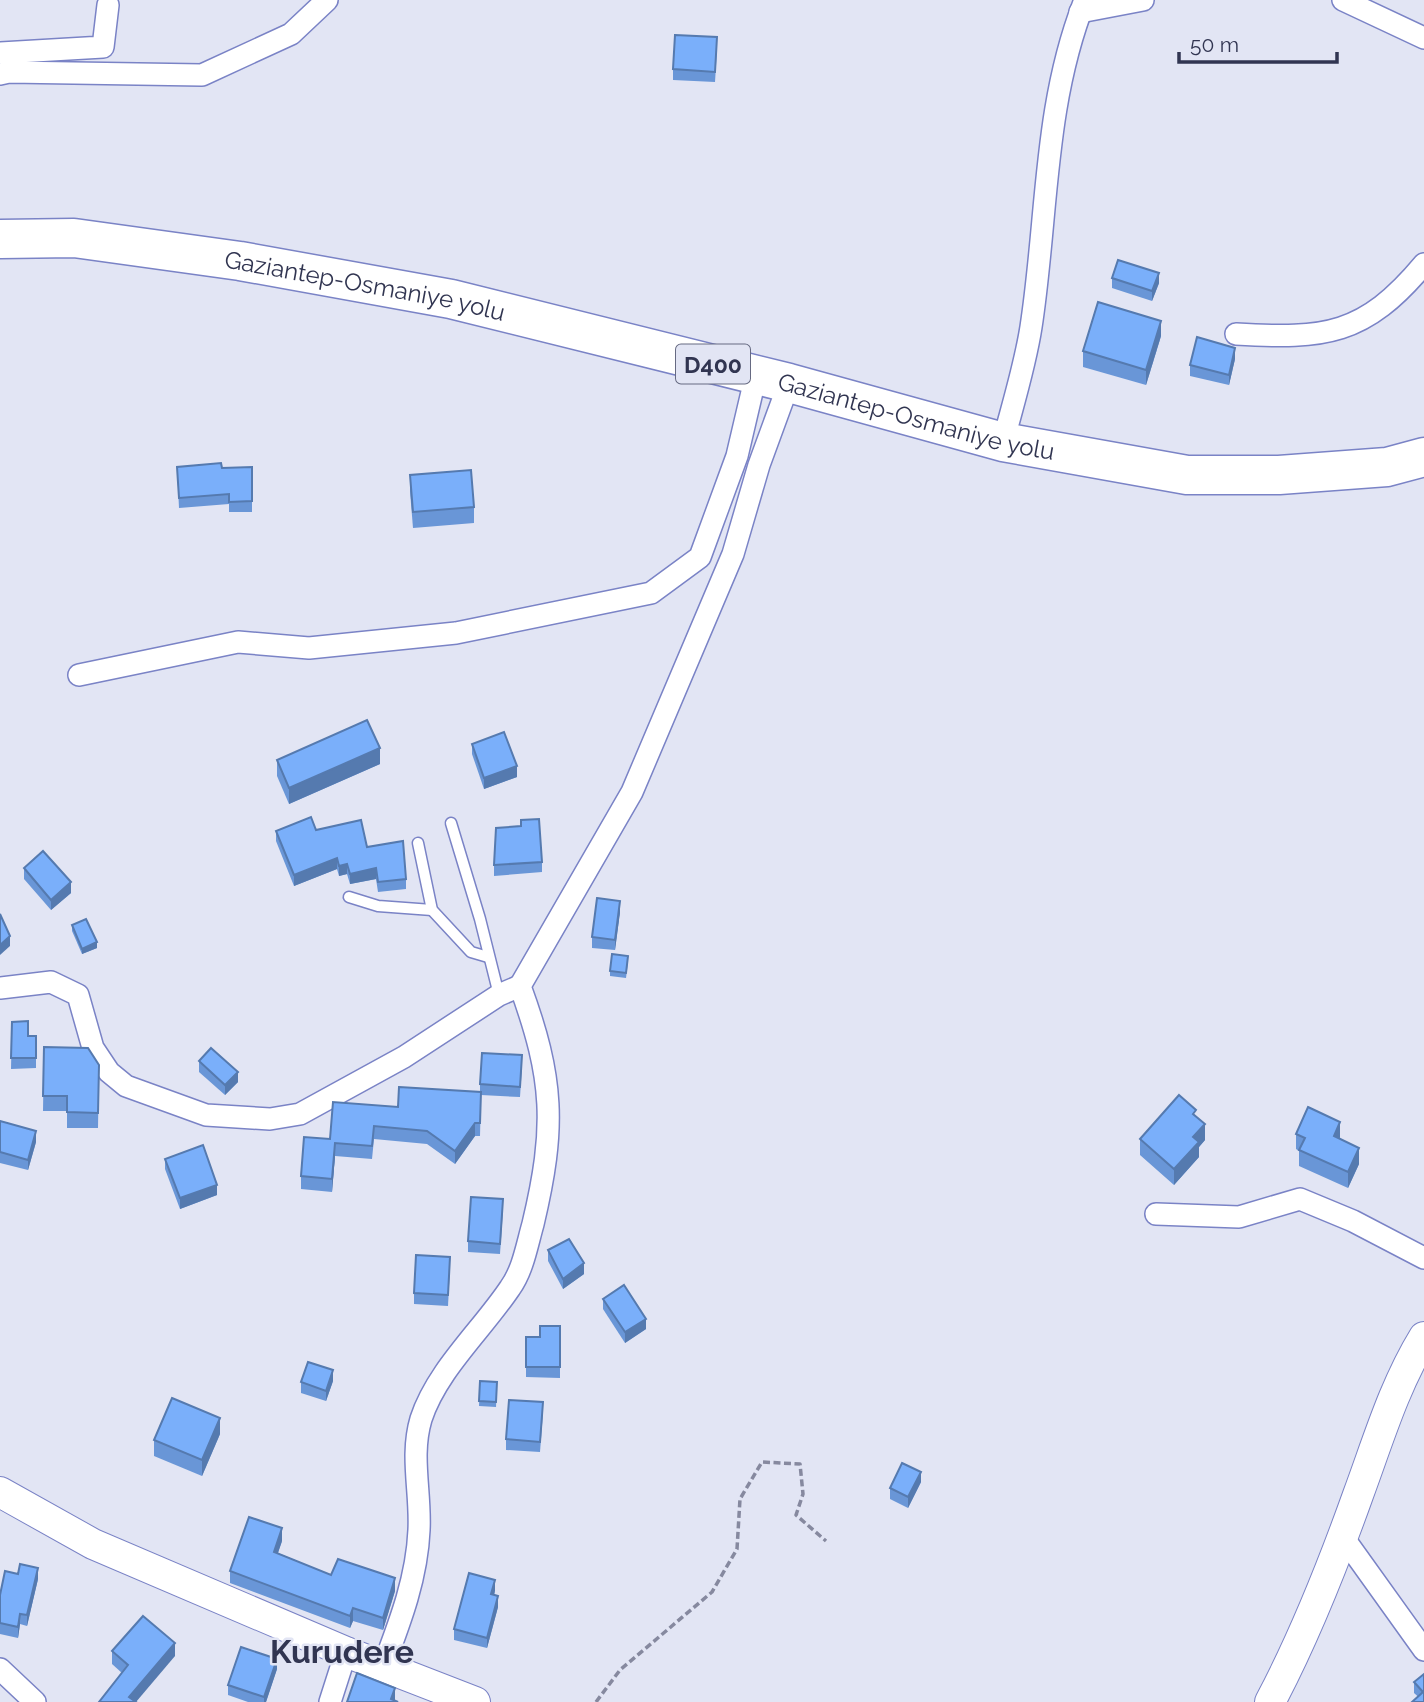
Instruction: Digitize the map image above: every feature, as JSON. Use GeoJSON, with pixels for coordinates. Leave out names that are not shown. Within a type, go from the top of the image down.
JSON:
{"type":"FeatureCollection","features":[{"type":"Feature","properties":{"kind":"highway","name":"Gaziantep-Osmaniye yolu"},"geometry":{"type":"LineString","coordinates":[[0,239],[74,238],[253,263],[451,299],[773,379],[1003,442],[1187,475],[1279,475],[1374,468],[1424,457]]}},
{"type":"Feature","properties":{"kind":"street"},"geometry":{"type":"LineString","coordinates":[[0,75],[9,72],[202,75],[291,34],[327,0]]}},
{"type":"Feature","properties":{"kind":"street"},"geometry":{"type":"LineString","coordinates":[[1003,442],[1031,328],[1049,136],[1082,6],[1143,0]]}},
{"type":"Feature","properties":{"kind":"street"},"geometry":{"type":"LineString","coordinates":[[1343,0],[1424,38]]}},
{"type":"Feature","properties":{"kind":"street"},"geometry":{"type":"LineString","coordinates":[[0,53],[103,47],[108,5]]}},
{"type":"Feature","properties":{"kind":"street"},"geometry":{"type":"LineString","coordinates":[[1236,334],[1295,338],[1327,334],[1358,323],[1380,309],[1424,264]]}},
{"type":"Feature","properties":{"kind":"street"},"geometry":{"type":"LineString","coordinates":[[79,675],[238,642],[309,648],[456,633],[651,593],[700,557],[737,456],[773,379]]}},
{"type":"Feature","properties":{"kind":"street"},"geometry":{"type":"LineString","coordinates":[[0,988],[39,981],[70,989],[78,995],[93,1048],[109,1072],[126,1087],[206,1115],[241,1119],[300,1114],[404,1056],[499,995],[520,986],[632,792],[733,554],[759,465],[773,379]]}},
{"type":"Feature","properties":{"kind":"street"},"geometry":{"type":"LineString","coordinates":[[383,1667],[405,1607],[415,1565],[419,1529],[415,1451],[421,1418],[454,1362],[512,1286],[524,1259],[543,1182],[550,1117],[547,1080],[541,1043],[520,986]]}},
{"type":"Feature","properties":{"kind":"street"},"geometry":{"type":"LineString","coordinates":[[1156,1214],[1239,1217],[1300,1199],[1353,1221],[1424,1258]]}},
{"type":"Feature","properties":{"kind":"street"},"geometry":{"type":"LineString","coordinates":[[1270,1702],[1291,1662],[1343,1536],[1404,1370],[1424,1337]]}},
{"type":"Feature","properties":{"kind":"street"},"geometry":{"type":"LineString","coordinates":[[0,1492],[93,1544],[346,1652],[475,1702]]}},
{"type":"Feature","properties":{"kind":"street"},"geometry":{"type":"LineString","coordinates":[[1343,1536],[1424,1650]]}},
{"type":"Feature","properties":{"kind":"street"},"geometry":{"type":"LineString","coordinates":[[330,1702],[346,1652]]}},
{"type":"Feature","properties":{"kind":"street"},"geometry":{"type":"LineString","coordinates":[[0,1669],[36,1702]]}},
{"type":"Feature","properties":{"kind":"lane"},"geometry":{"type":"LineString","coordinates":[[451,823],[499,995]]}},
{"type":"Feature","properties":{"kind":"lane"},"geometry":{"type":"LineString","coordinates":[[418,843],[432,910],[471,952],[488,957]]}},
{"type":"Feature","properties":{"kind":"lane"},"geometry":{"type":"LineString","coordinates":[[349,897],[378,906],[432,910]]}},
{"type":"Feature","properties":{"kind":"path"},"geometry":{"type":"LineString","coordinates":[[596,1702],[620,1670],[712,1592],[737,1549],[740,1499],[762,1462],[800,1464],[803,1494],[796,1515],[826,1541]]}},
{"type":"Feature","properties":{"kind":"building"},"geometry":{"type":"Polygon","coordinates":[[[675,35],[717,37],[715,72],[673,69],[675,35]]]}},
{"type":"Feature","properties":{"kind":"building"},"geometry":{"type":"Polygon","coordinates":[[[1118,260],[1159,273],[1152,291],[1112,278],[1118,260]]]}},
{"type":"Feature","properties":{"kind":"building"},"geometry":{"type":"Polygon","coordinates":[[[1098,302],[1161,321],[1146,370],[1083,351],[1098,302]]]}},
{"type":"Feature","properties":{"kind":"building"},"geometry":{"type":"Polygon","coordinates":[[[1197,337],[1235,348],[1229,375],[1190,365],[1197,337]]]}},
{"type":"Feature","properties":{"kind":"building"},"geometry":{"type":"Polygon","coordinates":[[[221,463],[222,468],[252,467],[252,501],[229,502],[229,494],[179,498],[177,467],[221,463]]]}},
{"type":"Feature","properties":{"kind":"building"},"geometry":{"type":"Polygon","coordinates":[[[471,470],[474,507],[413,512],[410,475],[471,470]]]}},
{"type":"Feature","properties":{"kind":"building"},"geometry":{"type":"Polygon","coordinates":[[[367,720],[380,748],[289,788],[277,760],[367,720]]]}},
{"type":"Feature","properties":{"kind":"building"},"geometry":{"type":"Polygon","coordinates":[[[504,732],[517,766],[484,778],[472,744],[504,732]]]}},
{"type":"Feature","properties":{"kind":"building"},"geometry":{"type":"Polygon","coordinates":[[[311,817],[316,830],[361,820],[367,847],[403,841],[406,879],[378,882],[376,868],[350,874],[347,864],[339,866],[337,858],[294,875],[276,831],[311,817]]]}},
{"type":"Feature","properties":{"kind":"building"},"geometry":{"type":"Polygon","coordinates":[[[539,819],[542,862],[494,865],[496,828],[521,826],[521,820],[539,819]]]}},
{"type":"Feature","properties":{"kind":"building"},"geometry":{"type":"Polygon","coordinates":[[[43,851],[71,882],[51,900],[24,868],[43,851]]]}},
{"type":"Feature","properties":{"kind":"building"},"geometry":{"type":"Polygon","coordinates":[[[597,898],[620,901],[615,940],[592,937],[597,898]]]}},
{"type":"Feature","properties":{"kind":"building"},"geometry":{"type":"Polygon","coordinates":[[[0,914],[10,936],[0,945],[0,914]]]}},
{"type":"Feature","properties":{"kind":"building"},"geometry":{"type":"Polygon","coordinates":[[[86,919],[97,942],[82,949],[72,925],[86,919]]]}},
{"type":"Feature","properties":{"kind":"building"},"geometry":{"type":"Polygon","coordinates":[[[612,954],[628,956],[626,973],[610,971],[612,954]]]}},
{"type":"Feature","properties":{"kind":"building"},"geometry":{"type":"Polygon","coordinates":[[[28,1021],[28,1036],[36,1036],[36,1058],[11,1058],[12,1022],[28,1021]]]}},
{"type":"Feature","properties":{"kind":"building"},"geometry":{"type":"Polygon","coordinates":[[[44,1047],[88,1048],[99,1065],[98,1113],[67,1112],[67,1096],[43,1096],[44,1047]]]}},
{"type":"Feature","properties":{"kind":"building"},"geometry":{"type":"Polygon","coordinates":[[[211,1048],[238,1072],[225,1085],[199,1061],[211,1048]]]}},
{"type":"Feature","properties":{"kind":"building"},"geometry":{"type":"Polygon","coordinates":[[[482,1053],[522,1055],[520,1087],[480,1084],[482,1053]]]}},
{"type":"Feature","properties":{"kind":"building"},"geometry":{"type":"Polygon","coordinates":[[[399,1087],[481,1092],[480,1123],[475,1123],[455,1151],[427,1131],[374,1126],[372,1146],[335,1143],[332,1179],[301,1176],[304,1137],[330,1139],[333,1102],[398,1107],[399,1087]]]}},
{"type":"Feature","properties":{"kind":"building"},"geometry":{"type":"Polygon","coordinates":[[[1179,1095],[1196,1110],[1193,1114],[1205,1124],[1193,1137],[1199,1142],[1174,1169],[1140,1139],[1179,1095]]]}},
{"type":"Feature","properties":{"kind":"building"},"geometry":{"type":"Polygon","coordinates":[[[1308,1107],[1340,1122],[1334,1136],[1359,1148],[1348,1172],[1299,1150],[1305,1138],[1296,1134],[1308,1107]]]}},
{"type":"Feature","properties":{"kind":"building"},"geometry":{"type":"Polygon","coordinates":[[[0,1121],[36,1131],[28,1160],[0,1152],[0,1121]]]}},
{"type":"Feature","properties":{"kind":"building"},"geometry":{"type":"Polygon","coordinates":[[[203,1145],[217,1185],[180,1198],[165,1159],[203,1145]]]}},
{"type":"Feature","properties":{"kind":"building"},"geometry":{"type":"Polygon","coordinates":[[[471,1197],[503,1199],[500,1244],[468,1241],[471,1197]]]}},
{"type":"Feature","properties":{"kind":"building"},"geometry":{"type":"Polygon","coordinates":[[[569,1239],[584,1263],[563,1279],[548,1250],[569,1239]]]}},
{"type":"Feature","properties":{"kind":"building"},"geometry":{"type":"Polygon","coordinates":[[[416,1255],[450,1257],[448,1295],[414,1293],[416,1255]]]}},
{"type":"Feature","properties":{"kind":"building"},"geometry":{"type":"Polygon","coordinates":[[[624,1285],[646,1319],[625,1332],[603,1299],[624,1285]]]}},
{"type":"Feature","properties":{"kind":"building"},"geometry":{"type":"Polygon","coordinates":[[[540,1326],[560,1326],[560,1367],[526,1367],[526,1337],[540,1337],[540,1326]]]}},
{"type":"Feature","properties":{"kind":"building"},"geometry":{"type":"Polygon","coordinates":[[[308,1362],[333,1370],[326,1391],[301,1382],[308,1362]]]}},
{"type":"Feature","properties":{"kind":"building"},"geometry":{"type":"Polygon","coordinates":[[[480,1381],[497,1382],[496,1402],[479,1401],[480,1381]]]}},
{"type":"Feature","properties":{"kind":"building"},"geometry":{"type":"Polygon","coordinates":[[[172,1398],[220,1418],[202,1460],[154,1440],[172,1398]]]}},
{"type":"Feature","properties":{"kind":"building"},"geometry":{"type":"Polygon","coordinates":[[[509,1400],[543,1402],[540,1442],[506,1439],[509,1400]]]}},
{"type":"Feature","properties":{"kind":"building"},"geometry":{"type":"Polygon","coordinates":[[[902,1463],[921,1472],[908,1497],[890,1488],[902,1463]]]}},
{"type":"Feature","properties":{"kind":"building"},"geometry":{"type":"Polygon","coordinates":[[[249,1517],[282,1528],[274,1552],[331,1575],[338,1559],[395,1578],[383,1618],[353,1608],[350,1616],[230,1571],[249,1517]]]}},
{"type":"Feature","properties":{"kind":"building"},"geometry":{"type":"Polygon","coordinates":[[[20,1564],[38,1568],[27,1615],[20,1614],[18,1627],[0,1623],[0,1595],[5,1571],[18,1574],[20,1564]]]}},
{"type":"Feature","properties":{"kind":"building"},"geometry":{"type":"Polygon","coordinates":[[[469,1573],[495,1580],[491,1594],[498,1596],[487,1638],[454,1629],[469,1573]]]}},
{"type":"Feature","properties":{"kind":"building"},"geometry":{"type":"Polygon","coordinates":[[[143,1616],[175,1643],[129,1697],[136,1702],[99,1702],[128,1665],[112,1651],[143,1616]]]}},
{"type":"Feature","properties":{"kind":"building"},"geometry":{"type":"Polygon","coordinates":[[[241,1647],[277,1659],[264,1697],[228,1685],[241,1647]]]}},
{"type":"Feature","properties":{"kind":"building"},"geometry":{"type":"Polygon","coordinates":[[[357,1673],[395,1688],[391,1699],[398,1702],[347,1702],[357,1673]]]}},
{"type":"Feature","properties":{"kind":"building"},"geometry":{"type":"Polygon","coordinates":[[[1424,1674],[1424,1702],[1412,1702],[1423,1692],[1414,1682],[1424,1674]]]}},
{"type":"Feature","properties":{"kind":"district","name":"Kurudere"},"geometry":{"type":"Point","coordinates":[342,1651]}}]}
